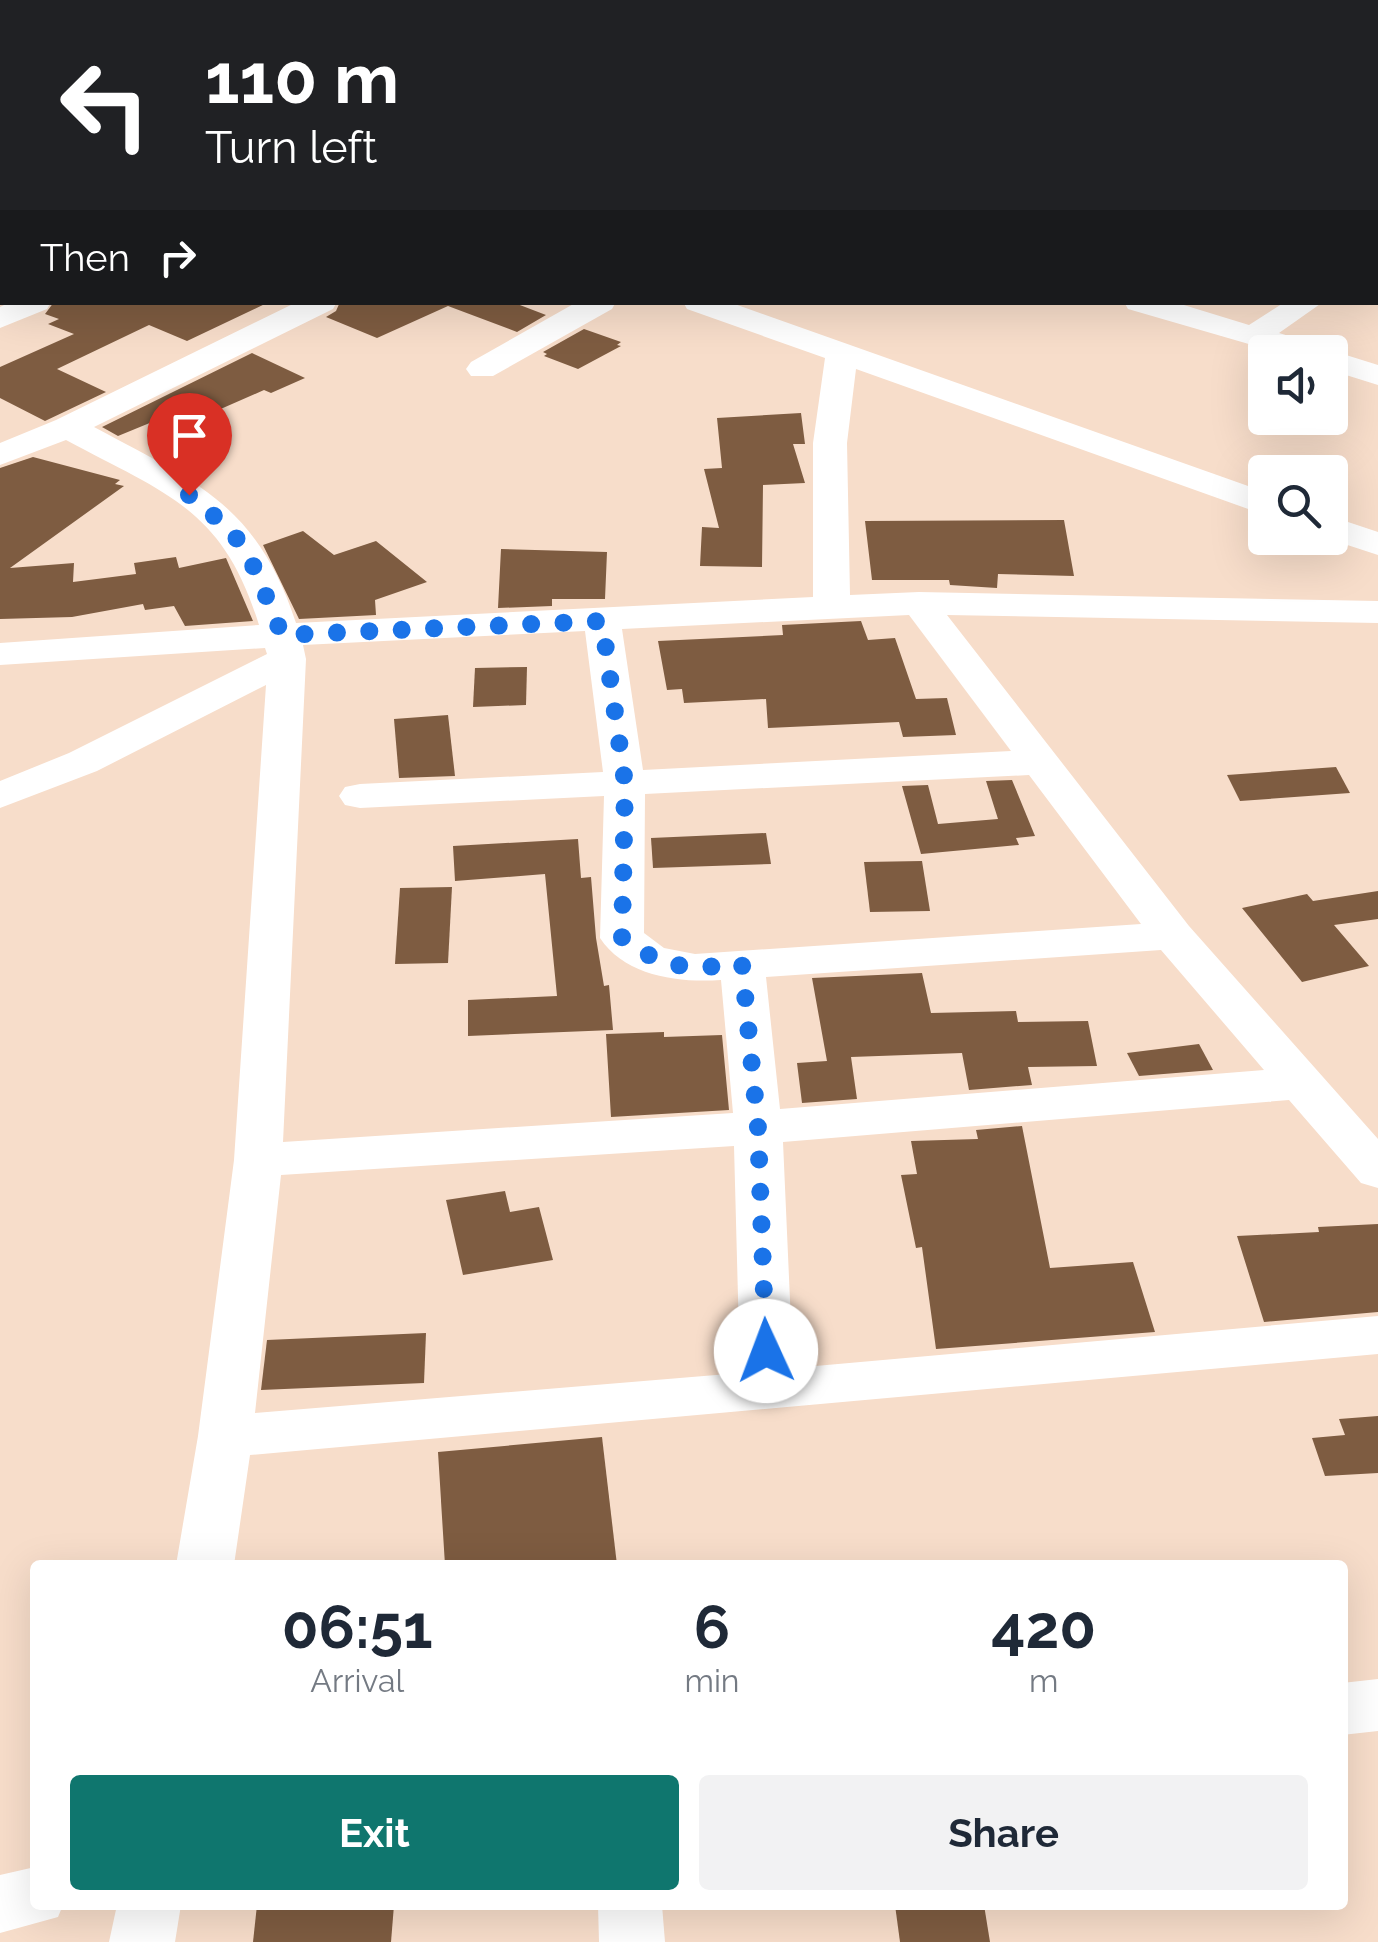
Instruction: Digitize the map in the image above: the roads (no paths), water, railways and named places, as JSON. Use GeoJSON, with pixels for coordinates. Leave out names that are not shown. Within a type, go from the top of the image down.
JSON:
{"type":"FeatureCollection","features":[{"type":"Feature","properties":{"kind":"street"},"geometry":{"type":"LineString","coordinates":[[0,320],[30,305]]}},
{"type":"Feature","properties":{"kind":"street"},"geometry":{"type":"LineString","coordinates":[[0,455],[68,427],[316,305]]}},
{"type":"Feature","properties":{"kind":"street"},"geometry":{"type":"LineString","coordinates":[[482,369],[596,305]]}},
{"type":"Feature","properties":{"kind":"street"},"geometry":{"type":"LineString","coordinates":[[706,305],[1248,498]]}},
{"type":"Feature","properties":{"kind":"street"},"geometry":{"type":"LineString","coordinates":[[1149,305],[1254,335],[1303,305]]}},
{"type":"Feature","properties":{"kind":"street"},"geometry":{"type":"LineString","coordinates":[[832,608],[830,443],[842,353]]}},
{"type":"Feature","properties":{"kind":"street"},"geometry":{"type":"LineString","coordinates":[[1348,366],[1378,376]]}},
{"type":"Feature","properties":{"kind":"street"},"geometry":{"type":"LineString","coordinates":[[68,427],[189,495],[232,531],[255,569],[285,647],[258,1160],[225,1436],[206,1560]]}},
{"type":"Feature","properties":{"kind":"street"},"geometry":{"type":"LineString","coordinates":[[1348,533],[1378,544]]}},
{"type":"Feature","properties":{"kind":"street"},"geometry":{"type":"LineString","coordinates":[[918,604],[1173,936],[1378,1171]]}},
{"type":"Feature","properties":{"kind":"street"},"geometry":{"type":"LineString","coordinates":[[0,654],[285,647],[602,621],[918,604],[1253,606],[1378,612]]}},
{"type":"Feature","properties":{"kind":"street"},"geometry":{"type":"LineString","coordinates":[[602,621],[625,783],[622,938],[650,959],[695,968],[1173,936]]}},
{"type":"Feature","properties":{"kind":"street"},"geometry":{"type":"LineString","coordinates":[[0,796],[83,762],[285,647]]}},
{"type":"Feature","properties":{"kind":"street"},"geometry":{"type":"LineString","coordinates":[[360,796],[1042,762]]}},
{"type":"Feature","properties":{"kind":"street"},"geometry":{"type":"LineString","coordinates":[[742,964],[758,1128],[767,1388]]}},
{"type":"Feature","properties":{"kind":"street"},"geometry":{"type":"LineString","coordinates":[[258,1160],[758,1128],[1302,1083]]}},
{"type":"Feature","properties":{"kind":"street"},"geometry":{"type":"LineString","coordinates":[[225,1436],[616,1407],[767,1388],[1378,1335]]}},
{"type":"Feature","properties":{"kind":"street"},"geometry":{"type":"LineString","coordinates":[[1348,1708],[1378,1705]]}},
{"type":"Feature","properties":{"kind":"street"},"geometry":{"type":"LineString","coordinates":[[0,1904],[30,1897]]}},
{"type":"Feature","properties":{"kind":"street"},"geometry":{"type":"LineString","coordinates":[[142,1942],[148,1910]]}},
{"type":"Feature","properties":{"kind":"street"},"geometry":{"type":"LineString","coordinates":[[630,1910],[632,1942]]}}]}
